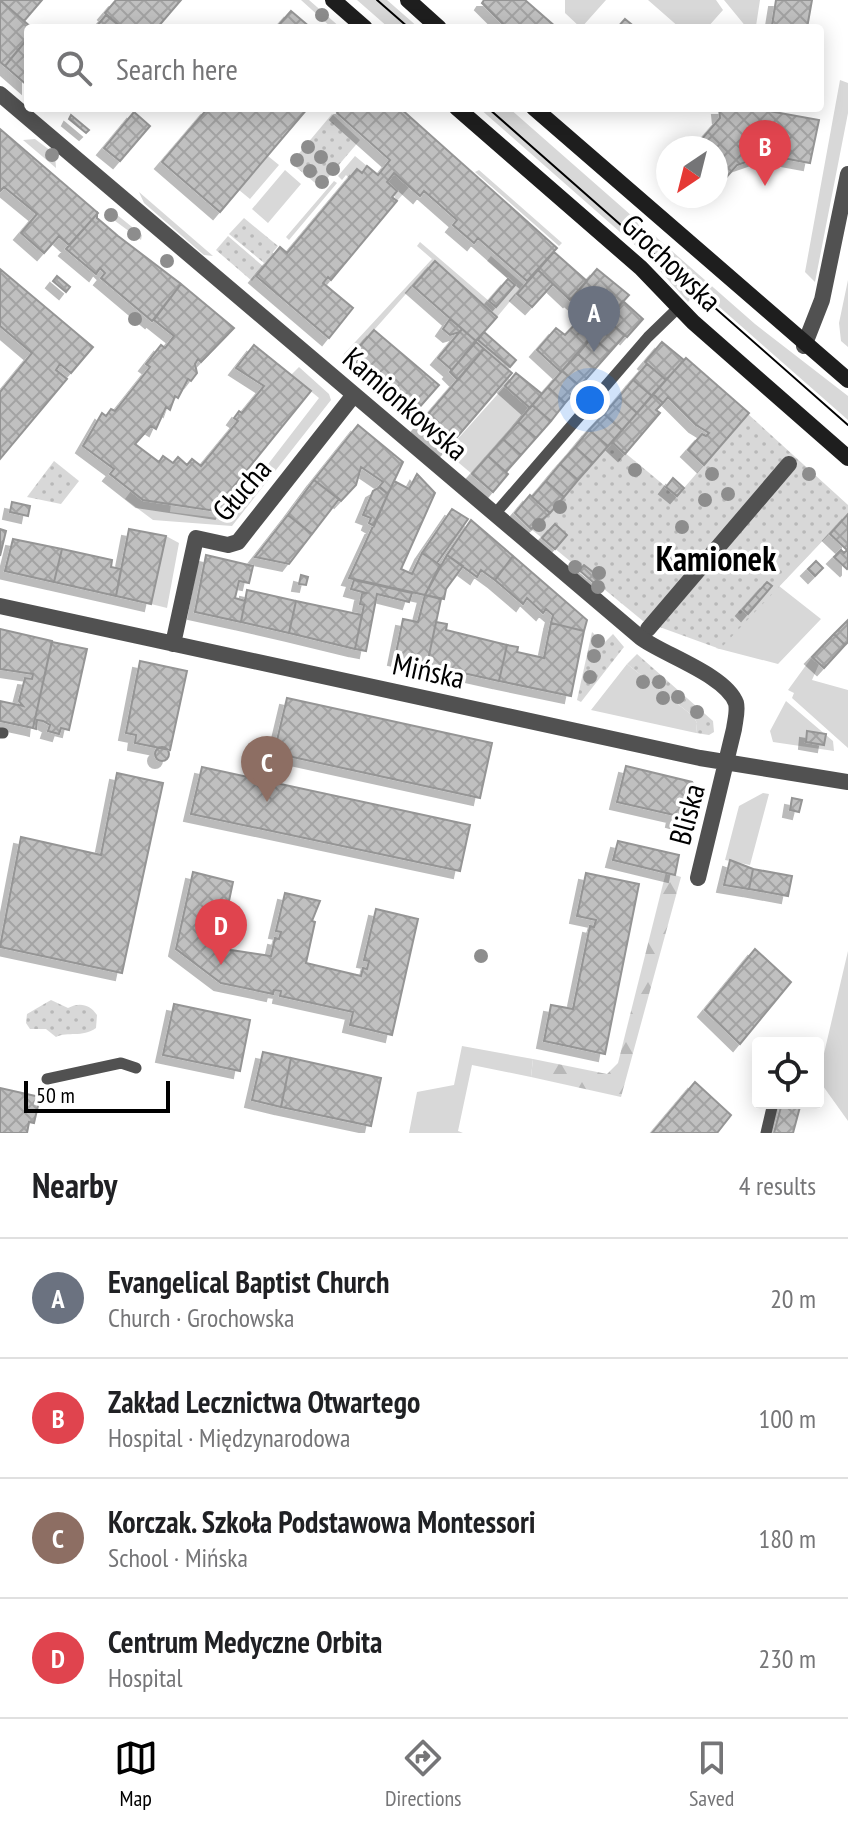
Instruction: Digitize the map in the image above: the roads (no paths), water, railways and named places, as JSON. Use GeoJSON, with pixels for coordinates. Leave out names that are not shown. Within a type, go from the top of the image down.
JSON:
{"type":"FeatureCollection","features":[{"type":"Feature","properties":{"kind":"main road"},"geometry":{"type":"LineString","coordinates":[[333,0],[360,24]]}},
{"type":"Feature","properties":{"kind":"main road"},"geometry":{"type":"LineString","coordinates":[[408,0],[435,24]]}},
{"type":"Feature","properties":{"kind":"main road","name":"Grochowska"},"geometry":{"type":"LineString","coordinates":[[462,112],[641,268],[679,307],[848,458]]}},
{"type":"Feature","properties":{"kind":"main road","name":"Grochowska"},"geometry":{"type":"LineString","coordinates":[[539,112],[804,346],[848,380]]}},
{"type":"Feature","properties":{"kind":"street","name":"Kamionkowska"},"geometry":{"type":"LineString","coordinates":[[0,94],[646,642],[680,657],[732,697],[737,709],[727,763]]}},
{"type":"Feature","properties":{"kind":"street"},"geometry":{"type":"LineString","coordinates":[[804,346],[822,300],[848,174]]}},
{"type":"Feature","properties":{"kind":"street","name":"Głucha"},"geometry":{"type":"LineString","coordinates":[[173,644],[196,538],[228,545],[238,542],[353,396]]}},
{"type":"Feature","properties":{"kind":"street"},"geometry":{"type":"LineString","coordinates":[[648,629],[789,464]]}},
{"type":"Feature","properties":{"kind":"street","name":"Mińska"},"geometry":{"type":"LineString","coordinates":[[0,606],[727,763],[848,782]]}},
{"type":"Feature","properties":{"kind":"street","name":"Bliska"},"geometry":{"type":"LineString","coordinates":[[698,878],[727,763]]}},
{"type":"Feature","properties":{"kind":"lane"},"geometry":{"type":"LineString","coordinates":[[494,515],[648,337],[679,307]]}},
{"type":"Feature","properties":{"kind":"lane"},"geometry":{"type":"LineString","coordinates":[[47,1079],[121,1063],[136,1068]]}},
{"type":"Feature","properties":{"kind":"lane"},"geometry":{"type":"LineString","coordinates":[[766,1133],[772,1109]]}},
{"type":"Feature","properties":{"kind":"tram line"},"geometry":{"type":"LineString","coordinates":[[377,0],[404,24]]}},
{"type":"Feature","properties":{"kind":"tram line"},"geometry":{"type":"LineString","coordinates":[[493,112],[848,425]]}},
{"type":"Feature","properties":{"kind":"place","name":"Zakład Lecznictwa Otwartego"},"geometry":{"type":"Point","coordinates":[765,186]}},
{"type":"Feature","properties":{"kind":"place","name":"Evangelical Baptist Church"},"geometry":{"type":"Point","coordinates":[594,352]}},
{"type":"Feature","properties":{"kind":"place","name":"Korczak. Szkoła Podstawowa Montessori"},"geometry":{"type":"Point","coordinates":[267,802]}},
{"type":"Feature","properties":{"kind":"place","name":"Centrum Medyczne Orbita"},"geometry":{"type":"Point","coordinates":[221,965]}},
{"type":"Feature","properties":{"kind":"district","name":"Kamionek"},"geometry":{"type":"Point","coordinates":[716,558]}}]}
